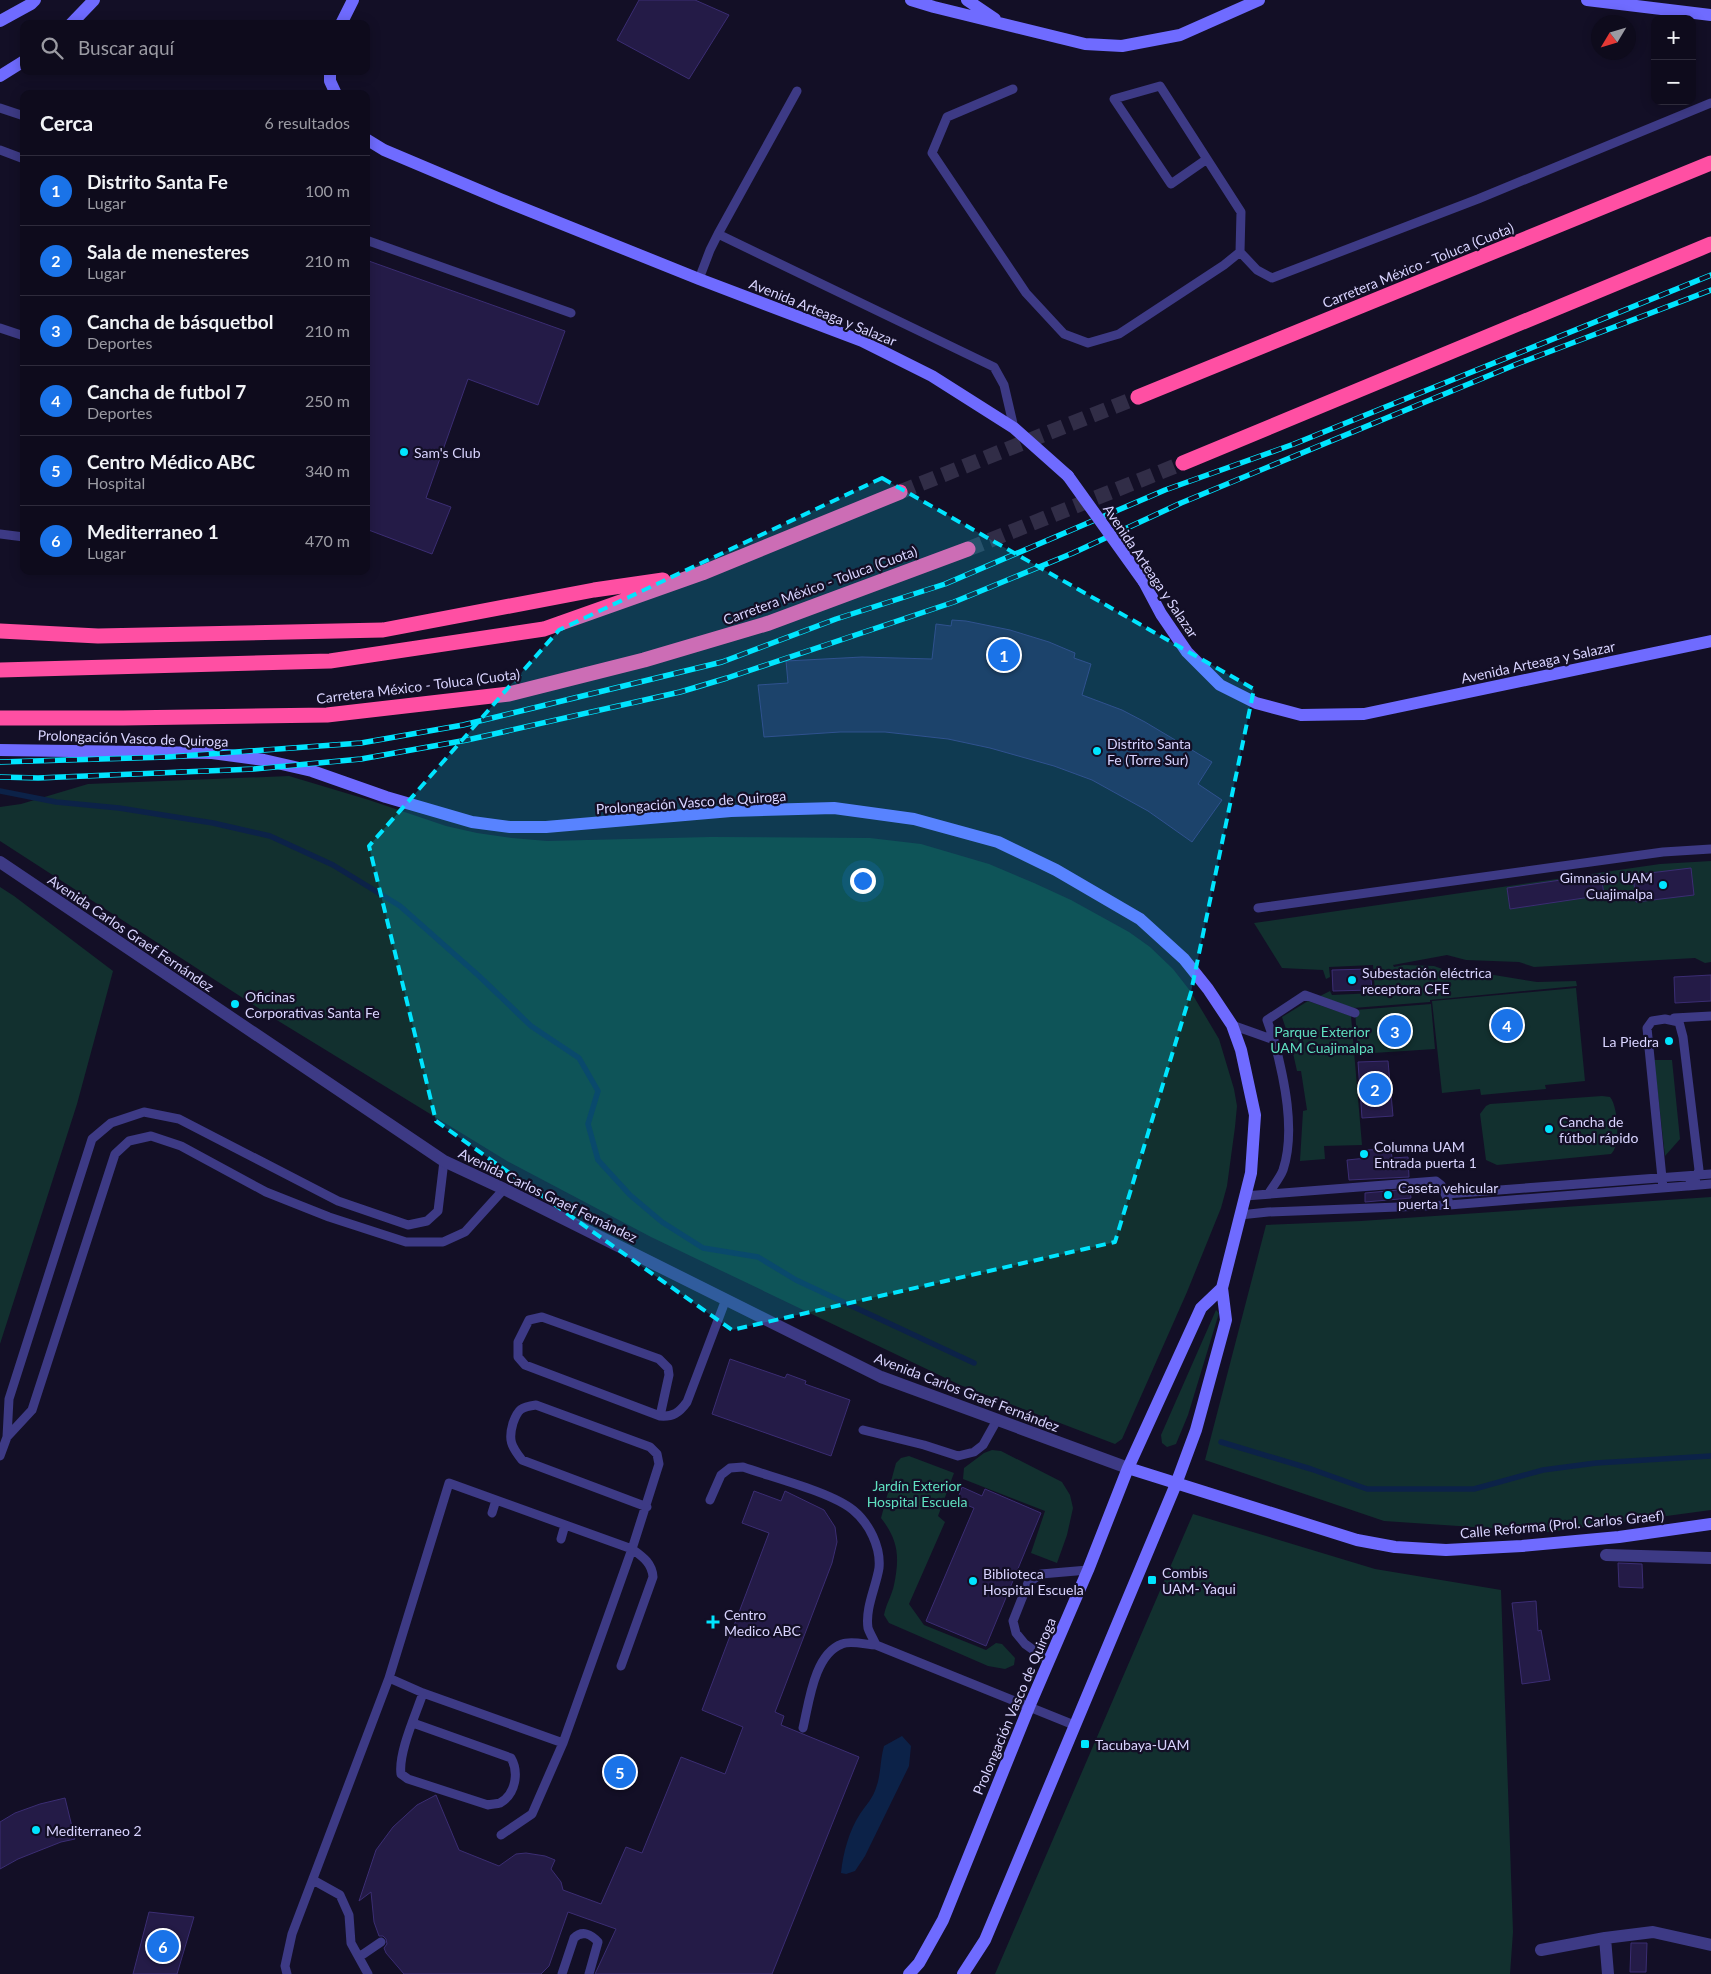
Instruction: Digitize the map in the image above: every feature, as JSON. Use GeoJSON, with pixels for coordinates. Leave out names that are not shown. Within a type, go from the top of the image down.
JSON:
{"type":"FeatureCollection","features":[{"type":"Feature","properties":{"kind":"highway","name":"Carretera México - Toluca (Cuota)"},"geometry":{"type":"LineString","coordinates":[[1138,396],[1711,163]]}},
{"type":"Feature","properties":{"kind":"highway"},"geometry":{"type":"LineString","coordinates":[[1183,463],[1711,244]]}},
{"type":"Feature","properties":{"kind":"highway"},"geometry":{"type":"LineString","coordinates":[[0,670],[321,662],[544,629],[702,573],[900,492]]}},
{"type":"Feature","properties":{"kind":"highway","name":"Carretera México - Toluca (Cuota)"},"geometry":{"type":"LineString","coordinates":[[0,718],[124,718],[327,714],[509,694],[644,660],[769,623],[968,549]]}},
{"type":"Feature","properties":{"kind":"highway"},"geometry":{"type":"LineString","coordinates":[[0,631],[98,636],[383,630],[594,590],[702,573]]}},
{"type":"Feature","properties":{"kind":"street"},"geometry":{"type":"LineString","coordinates":[[0,21],[35,0]]}},
{"type":"Feature","properties":{"kind":"street"},"geometry":{"type":"LineString","coordinates":[[75,20],[94,0]]}},
{"type":"Feature","properties":{"kind":"street"},"geometry":{"type":"LineString","coordinates":[[343,20],[353,0]]}},
{"type":"Feature","properties":{"kind":"street"},"geometry":{"type":"LineString","coordinates":[[911,0],[1085,44],[1122,46],[1180,35],[1259,0]]}},
{"type":"Feature","properties":{"kind":"street"},"geometry":{"type":"LineString","coordinates":[[967,0],[1002,24]]}},
{"type":"Feature","properties":{"kind":"street"},"geometry":{"type":"LineString","coordinates":[[1587,0],[1711,15]]}},
{"type":"Feature","properties":{"kind":"street"},"geometry":{"type":"LineString","coordinates":[[0,76],[20,63]]}},
{"type":"Feature","properties":{"kind":"street"},"geometry":{"type":"LineString","coordinates":[[330,75],[330,81],[334,90]]}},
{"type":"Feature","properties":{"kind":"street","name":"Avenida Arteaga y Salazar"},"geometry":{"type":"LineString","coordinates":[[370,141],[384,150],[429,169],[699,279],[862,341],[932,376],[1014,428],[1068,476],[1144,582],[1161,614],[1187,652],[1220,685],[1256,703],[1301,715],[1364,714],[1711,641]]}},
{"type":"Feature","properties":{"kind":"street","name":"Prolongación Vasco de Quiroga"},"geometry":{"type":"LineString","coordinates":[[0,750],[212,753],[264,760],[312,771],[386,797],[472,822],[510,827],[546,827],[731,811],[834,808],[914,819],[998,842],[1056,870],[1140,918],[1184,960],[1208,989],[1232,1025],[1244,1059],[1255,1115],[1251,1173],[1222,1288],[1226,1320],[1196,1430],[1176,1484],[985,1940],[962,1974]]}},
{"type":"Feature","properties":{"kind":"street","name":"Avenida Carlos Graef Fernández"},"geometry":{"type":"LineString","coordinates":[[0,862],[444,1161],[881,1377],[1128,1468]]}},
{"type":"Feature","properties":{"kind":"street","name":"Prolongación Vasco de Quiroga"},"geometry":{"type":"LineString","coordinates":[[909,1974],[919,1963],[943,1920],[1029,1707],[1088,1570],[1128,1468],[1201,1308],[1222,1288]]}},
{"type":"Feature","properties":{"kind":"street","name":"Calle Reforma (Prol. Carlos Graef)"},"geometry":{"type":"LineString","coordinates":[[1128,1468],[1357,1540],[1395,1547],[1446,1550],[1522,1546],[1711,1524]]}},
{"type":"Feature","properties":{"kind":"street"},"geometry":{"type":"LineString","coordinates":[[1606,1555],[1711,1558]]}},
{"type":"Feature","properties":{"kind":"street"},"geometry":{"type":"LineString","coordinates":[[1541,1950],[1605,1938],[1653,1932],[1711,1945]]}},
{"type":"Feature","properties":{"kind":"street"},"geometry":{"type":"LineString","coordinates":[[1605,1938],[1608,1974]]}},
{"type":"Feature","properties":{"kind":"lane"},"geometry":{"type":"LineString","coordinates":[[1207,159],[1171,184],[1114,99],[1160,86],[1207,159],[1241,212],[1240,252],[1257,270],[1272,278],[1478,199],[1710,101]]}},
{"type":"Feature","properties":{"kind":"lane"},"geometry":{"type":"LineString","coordinates":[[1013,88],[947,117],[932,154],[1026,293],[1064,334],[1088,343],[1119,334],[1224,265],[1240,252]]}},
{"type":"Feature","properties":{"kind":"lane"},"geometry":{"type":"LineString","coordinates":[[699,279],[718,234],[797,91]]}},
{"type":"Feature","properties":{"kind":"lane"},"geometry":{"type":"LineString","coordinates":[[0,108],[20,115]]}},
{"type":"Feature","properties":{"kind":"lane"},"geometry":{"type":"LineString","coordinates":[[0,150],[20,158]]}},
{"type":"Feature","properties":{"kind":"lane"},"geometry":{"type":"LineString","coordinates":[[718,234],[994,367],[1004,385],[1014,428]]}},
{"type":"Feature","properties":{"kind":"lane"},"geometry":{"type":"LineString","coordinates":[[370,241],[571,313]]}},
{"type":"Feature","properties":{"kind":"lane"},"geometry":{"type":"LineString","coordinates":[[0,328],[20,335]]}},
{"type":"Feature","properties":{"kind":"lane"},"geometry":{"type":"LineString","coordinates":[[0,534],[20,537]]}},
{"type":"Feature","properties":{"kind":"lane"},"geometry":{"type":"LineString","coordinates":[[1258,908],[1663,852],[1711,849]]}},
{"type":"Feature","properties":{"kind":"lane"},"geometry":{"type":"LineString","coordinates":[[1269,1193],[1283,1170],[1288,1140],[1287,1096],[1268,1020],[1305,995],[1355,1013]]}},
{"type":"Feature","properties":{"kind":"lane"},"geometry":{"type":"LineString","coordinates":[[1663,1188],[1647,1028],[1652,1021],[1711,1016]]}},
{"type":"Feature","properties":{"kind":"lane"},"geometry":{"type":"LineString","coordinates":[[1665,1019],[1679,1022],[1681,1025],[1699,1170],[1695,1180],[1688,1186]]}},
{"type":"Feature","properties":{"kind":"lane"},"geometry":{"type":"LineString","coordinates":[[1232,1025],[1274,1040]]}},
{"type":"Feature","properties":{"kind":"lane"},"geometry":{"type":"LineString","coordinates":[[0,1456],[7,1437],[9,1399],[92,1139],[112,1123],[144,1112],[178,1119],[338,1200],[408,1225],[427,1221],[438,1211],[444,1161]]}},
{"type":"Feature","properties":{"kind":"lane"},"geometry":{"type":"LineString","coordinates":[[7,1437],[32,1410],[115,1154],[130,1141],[151,1136],[182,1146],[266,1192],[329,1217],[406,1242],[443,1242],[465,1232],[504,1189]]}},
{"type":"Feature","properties":{"kind":"lane"},"geometry":{"type":"LineString","coordinates":[[1446,1194],[1711,1174]]}},
{"type":"Feature","properties":{"kind":"lane"},"geometry":{"type":"LineString","coordinates":[[1245,1196],[1436,1181],[1446,1194],[1449,1205]]}},
{"type":"Feature","properties":{"kind":"lane"},"geometry":{"type":"LineString","coordinates":[[1240,1215],[1268,1212],[1449,1205],[1711,1184]]}},
{"type":"Feature","properties":{"kind":"lane"},"geometry":{"type":"LineString","coordinates":[[660,1416],[670,1375],[668,1368],[658,1359],[542,1317],[529,1320],[518,1342],[518,1357],[525,1365],[660,1416],[670,1417],[680,1411],[687,1402],[726,1299]]}},
{"type":"Feature","properties":{"kind":"lane"},"geometry":{"type":"LineString","coordinates":[[501,1835],[532,1814],[562,1743],[647,1507],[659,1464],[657,1454],[650,1447],[536,1405],[526,1406],[518,1411],[509,1436],[514,1450],[522,1460],[647,1507]]}},
{"type":"Feature","properties":{"kind":"lane"},"geometry":{"type":"LineString","coordinates":[[863,1430],[924,1445],[958,1456],[974,1452],[983,1445],[997,1420]]}},
{"type":"Feature","properties":{"kind":"lane"},"geometry":{"type":"LineString","coordinates":[[710,1500],[721,1475],[730,1468],[742,1467],[822,1494],[852,1509],[866,1522],[876,1545],[879,1566],[869,1610],[868,1629],[876,1646]]}},
{"type":"Feature","properties":{"kind":"lane"},"geometry":{"type":"LineString","coordinates":[[287,1974],[285,1966],[292,1934],[389,1678],[449,1483],[632,1549],[645,1559],[652,1568],[654,1577],[621,1666]]}},
{"type":"Feature","properties":{"kind":"lane"},"geometry":{"type":"LineString","coordinates":[[492,1513],[496,1500]]}},
{"type":"Feature","properties":{"kind":"lane"},"geometry":{"type":"LineString","coordinates":[[561,1539],[565,1525]]}},
{"type":"Feature","properties":{"kind":"lane"},"geometry":{"type":"LineString","coordinates":[[1049,1662],[1025,1644],[1016,1633],[1013,1621],[1028,1583],[1041,1574],[1088,1570]]}},
{"type":"Feature","properties":{"kind":"lane"},"geometry":{"type":"LineString","coordinates":[[803,1728],[818,1669],[830,1651],[843,1643],[876,1646],[1074,1725]]}},
{"type":"Feature","properties":{"kind":"lane"},"geometry":{"type":"LineString","coordinates":[[389,1678],[423,1693],[562,1743]]}},
{"type":"Feature","properties":{"kind":"lane"},"geometry":{"type":"LineString","coordinates":[[413,1723],[512,1758],[516,1767],[515,1781],[506,1797],[499,1804],[488,1805],[408,1779],[401,1774],[400,1764],[413,1723],[423,1693]]}},
{"type":"Feature","properties":{"kind":"lane"},"geometry":{"type":"LineString","coordinates":[[313,1880],[340,1895],[349,1915],[352,1943],[368,1974]]}},
{"type":"Feature","properties":{"kind":"lane"},"geometry":{"type":"LineString","coordinates":[[562,1974],[574,1938],[578,1934],[584,1933],[592,1936],[598,1942],[589,1974]]}},
{"type":"Feature","properties":{"kind":"lane"},"geometry":{"type":"LineString","coordinates":[[359,1957],[381,1942]]}},
{"type":"Feature","properties":{"kind":"highlighted area"},"geometry":{"type":"Polygon","coordinates":[[[882,478],[1254,689],[1191,992],[1115,1242],[732,1330],[436,1121],[369,846],[559,630],[882,478]]]}},
{"type":"Feature","properties":{"kind":"green space"},"geometry":{"type":"Polygon","coordinates":[[[289,776],[446,826],[512,838],[547,841],[710,837],[870,838],[921,844],[989,864],[1034,883],[1071,900],[1129,932],[1150,947],[1173,969],[1191,992],[1219,1039],[1234,1089],[1237,1106],[1227,1186],[1221,1208],[1187,1292],[1122,1439],[1115,1444],[960,1385],[651,1237],[507,1161],[280,1022],[0,841],[0,807],[21,804],[88,784],[289,776]]]}},
{"type":"Feature","properties":{"kind":"green space"},"geometry":{"type":"Polygon","coordinates":[[[1711,861],[1711,962],[1705,963],[1695,958],[1534,967],[1519,962],[1466,960],[1447,955],[1393,965],[1394,967],[1404,965],[1434,966],[1459,975],[1494,975],[1537,982],[1576,981],[1577,986],[1430,1000],[1430,1002],[1353,1008],[1320,996],[1330,991],[1332,995],[1375,993],[1373,965],[1329,967],[1330,977],[1326,979],[1323,970],[1282,968],[1254,923],[1660,864],[1711,861]]]}},
{"type":"Feature","properties":{"kind":"green space"},"geometry":{"type":"Polygon","coordinates":[[[0,887],[113,971],[77,1104],[0,1344],[0,887]]]}},
{"type":"Feature","properties":{"kind":"green space"},"geometry":{"type":"Polygon","coordinates":[[[1576,988],[1585,1081],[1545,1085],[1546,1089],[1481,1095],[1480,1089],[1442,1093],[1432,1001],[1576,988]]]}},
{"type":"Feature","properties":{"kind":"green space","name":"Parque Exterior UAM Cuajimalpa"},"geometry":{"type":"Polygon","coordinates":[[[1308,1001],[1351,1016],[1362,1145],[1324,1146],[1325,1159],[1300,1161],[1303,1111],[1307,1110],[1301,1071],[1297,1071],[1282,1017],[1308,1001]]]}},
{"type":"Feature","properties":{"kind":"green space"},"geometry":{"type":"Polygon","coordinates":[[[1431,1004],[1435,1049],[1358,1054],[1355,1010],[1431,1004]]]}},
{"type":"Feature","properties":{"kind":"green space"},"geometry":{"type":"Polygon","coordinates":[[[1654,1060],[1672,1060],[1680,1139],[1665,1156],[1654,1060]]]}},
{"type":"Feature","properties":{"kind":"green space","name":"Cancha de fútbol rápido"},"geometry":{"type":"Polygon","coordinates":[[[1610,1097],[1615,1109],[1617,1135],[1614,1150],[1611,1154],[1497,1165],[1486,1160],[1480,1114],[1486,1106],[1490,1104],[1610,1097]]]}},
{"type":"Feature","properties":{"kind":"green space"},"geometry":{"type":"Polygon","coordinates":[[[1711,1197],[1711,1510],[1548,1532],[1384,1521],[1205,1460],[1266,1225],[1361,1221],[1711,1197]]]}},
{"type":"Feature","properties":{"kind":"green space"},"geometry":{"type":"Polygon","coordinates":[[[1216,1310],[1219,1313],[1188,1415],[1176,1444],[1167,1447],[1162,1443],[1161,1435],[1216,1310]]]}},
{"type":"Feature","properties":{"kind":"green space","name":"Jardín Exterior Hospital Escuela"},"geometry":{"type":"Polygon","coordinates":[[[992,1450],[1001,1451],[1062,1482],[1070,1495],[1073,1508],[1067,1535],[1057,1563],[1031,1553],[1045,1511],[963,1479],[964,1468],[984,1453],[992,1450]]]}},
{"type":"Feature","properties":{"kind":"green space","name":"Jardín Exterior Hospital Escuela"},"geometry":{"type":"Polygon","coordinates":[[[909,1456],[954,1473],[938,1516],[945,1522],[909,1604],[924,1625],[986,1650],[996,1643],[1002,1644],[1015,1658],[1014,1665],[1005,1669],[988,1666],[889,1623],[884,1615],[894,1585],[897,1557],[894,1541],[881,1518],[896,1463],[901,1458],[909,1456]]]}},
{"type":"Feature","properties":{"kind":"green space"},"geometry":{"type":"Polygon","coordinates":[[[1193,1514],[1375,1569],[1501,1590],[1513,1932],[1510,1974],[995,1974],[1193,1514]]]}},
{"type":"Feature","properties":{"kind":"water"},"geometry":{"type":"Polygon","coordinates":[[[902,1736],[911,1746],[909,1766],[865,1856],[855,1871],[846,1874],[841,1873],[843,1858],[850,1835],[876,1788],[884,1746],[902,1736]]]}},
{"type":"Feature","properties":{"kind":"building"},"geometry":{"type":"Polygon","coordinates":[[[639,0],[695,0],[729,15],[689,79],[617,40],[639,0]]]}},
{"type":"Feature","properties":{"kind":"building","name":"Sam's Club"},"geometry":{"type":"Polygon","coordinates":[[[370,261],[565,331],[538,405],[468,379],[426,498],[451,507],[432,554],[370,531],[370,261]]]}},
{"type":"Feature","properties":{"kind":"building","name":"Distrito Santa Fe (Torre Sur)"},"geometry":{"type":"Polygon","coordinates":[[[952,620],[1010,630],[1049,642],[1075,653],[1074,658],[1091,664],[1082,695],[1122,710],[1212,762],[1198,784],[1222,800],[1192,842],[1148,811],[1092,780],[1054,766],[990,748],[948,739],[885,732],[840,732],[764,737],[758,685],[788,683],[786,661],[862,657],[932,659],[936,624],[951,626],[952,620]]]}},
{"type":"Feature","properties":{"kind":"building","name":"Gimnasio UAM Cuajimalpa"},"geometry":{"type":"Polygon","coordinates":[[[1691,868],[1694,895],[1636,902],[1633,875],[1691,868]]]}},
{"type":"Feature","properties":{"kind":"building"},"geometry":{"type":"Polygon","coordinates":[[[1601,874],[1604,895],[1510,909],[1507,888],[1601,874]]]}},
{"type":"Feature","properties":{"kind":"building","name":"Subestación eléctrica receptora CFE"},"geometry":{"type":"Polygon","coordinates":[[[1370,969],[1372,990],[1333,991],[1332,970],[1370,969]]]}},
{"type":"Feature","properties":{"kind":"building"},"geometry":{"type":"Polygon","coordinates":[[[1711,975],[1711,1001],[1675,1003],[1674,977],[1711,975]]]}},
{"type":"Feature","properties":{"kind":"building"},"geometry":{"type":"Polygon","coordinates":[[[1388,1061],[1393,1116],[1362,1118],[1358,1062],[1388,1061]]]}},
{"type":"Feature","properties":{"kind":"building"},"geometry":{"type":"Polygon","coordinates":[[[1391,1149],[1392,1158],[1408,1157],[1409,1177],[1349,1180],[1347,1160],[1367,1158],[1366,1150],[1391,1149]]]}},
{"type":"Feature","properties":{"kind":"building","name":"Caseta vehicular puerta 1"},"geometry":{"type":"Polygon","coordinates":[[[1410,1189],[1411,1198],[1365,1202],[1365,1193],[1410,1189]]]}},
{"type":"Feature","properties":{"kind":"building"},"geometry":{"type":"Polygon","coordinates":[[[730,1359],[785,1378],[787,1374],[806,1381],[805,1384],[850,1400],[831,1456],[712,1414],[730,1359]]]}},
{"type":"Feature","properties":{"kind":"building"},"geometry":{"type":"Polygon","coordinates":[[[962,1487],[982,1496],[985,1489],[1041,1513],[986,1646],[926,1621],[974,1508],[957,1501],[962,1487]]]}},
{"type":"Feature","properties":{"kind":"building"},"geometry":{"type":"Polygon","coordinates":[[[754,1491],[781,1501],[785,1491],[824,1510],[835,1527],[837,1542],[832,1563],[775,1712],[784,1716],[781,1725],[859,1757],[772,1974],[595,1974],[616,1929],[568,1912],[549,1966],[541,1974],[404,1974],[386,1953],[384,1948],[387,1944],[386,1939],[383,1936],[379,1936],[374,1922],[371,1892],[359,1901],[376,1850],[393,1827],[417,1805],[436,1795],[459,1850],[499,1866],[516,1854],[526,1853],[545,1856],[555,1860],[551,1869],[561,1882],[563,1890],[601,1904],[626,1847],[642,1853],[681,1757],[725,1774],[743,1727],[702,1710],[769,1533],[742,1523],[754,1491]]]}},
{"type":"Feature","properties":{"kind":"building"},"geometry":{"type":"Polygon","coordinates":[[[1618,1563],[1642,1564],[1643,1588],[1619,1587],[1618,1563]]]}},
{"type":"Feature","properties":{"kind":"building"},"geometry":{"type":"Polygon","coordinates":[[[1536,1601],[1538,1631],[1541,1630],[1550,1680],[1522,1684],[1512,1603],[1536,1601]]]}},
{"type":"Feature","properties":{"kind":"building","name":"Mediterraneo 2"},"geometry":{"type":"Polygon","coordinates":[[[65,1798],[75,1839],[61,1842],[18,1859],[0,1869],[0,1822],[15,1813],[65,1798]]]}},
{"type":"Feature","properties":{"kind":"building"},"geometry":{"type":"Polygon","coordinates":[[[149,1912],[194,1917],[177,1974],[133,1974],[149,1912]]]}},
{"type":"Feature","properties":{"kind":"building"},"geometry":{"type":"Polygon","coordinates":[[[1631,1943],[1647,1943],[1646,1972],[1630,1972],[1631,1943]]]}},
{"type":"Feature","properties":{"kind":"waterway"},"geometry":{"type":"LineString","coordinates":[[0,791],[56,802],[119,808],[213,823],[270,836],[333,865],[400,906],[479,976],[531,1026],[579,1058],[598,1091],[588,1124],[598,1160],[630,1195],[662,1222],[703,1248],[758,1257],[796,1280],[974,1363]]}},
{"type":"Feature","properties":{"kind":"waterway"},"geometry":{"type":"LineString","coordinates":[[1221,1442],[1311,1469],[1367,1489],[1474,1489],[1543,1470],[1596,1463],[1711,1456]]}},
{"type":"Feature","properties":{"kind":"tunnel"},"geometry":{"type":"LineString","coordinates":[[900,492],[1138,397]]}},
{"type":"Feature","properties":{"kind":"tunnel"},"geometry":{"type":"LineString","coordinates":[[968,549],[1183,463]]}},
{"type":"Feature","properties":{"kind":"railway"},"geometry":{"type":"LineString","coordinates":[[0,762],[168,757],[361,743],[463,725],[722,662],[836,619],[945,584],[1165,490],[1294,444],[1711,275]]}},
{"type":"Feature","properties":{"kind":"railway"},"geometry":{"type":"LineString","coordinates":[[0,777],[38,778],[254,769],[361,759],[467,740],[680,692],[954,602],[1073,553],[1181,503],[1517,364],[1711,290]]}},
{"type":"Feature","properties":{"kind":"place","name":"Sam's Club"},"geometry":{"type":"Point","coordinates":[404,452]}},
{"type":"Feature","properties":{"kind":"place","name":"Distrito Santa Fe"},"geometry":{"type":"Point","coordinates":[1004,655]}},
{"type":"Feature","properties":{"kind":"place","name":"Distrito Santa Fe (Torre Sur)"},"geometry":{"type":"Point","coordinates":[1097,751]}},
{"type":"Feature","properties":{"kind":"place","name":"Gimnasio UAM Cuajimalpa"},"geometry":{"type":"Point","coordinates":[1663,885]}},
{"type":"Feature","properties":{"kind":"place","name":"Subestación eléctrica receptora CFE"},"geometry":{"type":"Point","coordinates":[1352,980]}},
{"type":"Feature","properties":{"kind":"place","name":"Oficinas Corporativas Santa Fe"},"geometry":{"type":"Point","coordinates":[235,1004]}},
{"type":"Feature","properties":{"kind":"place","name":"Cancha de futbol 7"},"geometry":{"type":"Point","coordinates":[1507,1025]}},
{"type":"Feature","properties":{"kind":"place","name":"Cancha de básquetbol"},"geometry":{"type":"Point","coordinates":[1395,1031]}},
{"type":"Feature","properties":{"kind":"place","name":"La Piedra"},"geometry":{"type":"Point","coordinates":[1669,1041]}},
{"type":"Feature","properties":{"kind":"place","name":"Sala de menesteres"},"geometry":{"type":"Point","coordinates":[1375,1089]}},
{"type":"Feature","properties":{"kind":"place","name":"Cancha de fútbol rápido"},"geometry":{"type":"Point","coordinates":[1549,1129]}},
{"type":"Feature","properties":{"kind":"place","name":"Columna UAM Entrada puerta 1"},"geometry":{"type":"Point","coordinates":[1364,1154]}},
{"type":"Feature","properties":{"kind":"place","name":"Caseta vehicular puerta 1"},"geometry":{"type":"Point","coordinates":[1388,1195]}},
{"type":"Feature","properties":{"kind":"place","name":"Combis UAM- Yaqui"},"geometry":{"type":"Point","coordinates":[1152,1580]}},
{"type":"Feature","properties":{"kind":"place","name":"Biblioteca Hospital Escuela"},"geometry":{"type":"Point","coordinates":[973,1581]}},
{"type":"Feature","properties":{"kind":"place","name":"Centro Medico ABC"},"geometry":{"type":"Point","coordinates":[713,1622]}},
{"type":"Feature","properties":{"kind":"place","name":"Tacubaya-UAM"},"geometry":{"type":"Point","coordinates":[1085,1744]}},
{"type":"Feature","properties":{"kind":"place","name":"Centro Médico ABC"},"geometry":{"type":"Point","coordinates":[620,1772]}},
{"type":"Feature","properties":{"kind":"place","name":"Mediterraneo 2"},"geometry":{"type":"Point","coordinates":[36,1830]}},
{"type":"Feature","properties":{"kind":"place","name":"Mediterraneo 1"},"geometry":{"type":"Point","coordinates":[163,1946]}}]}
